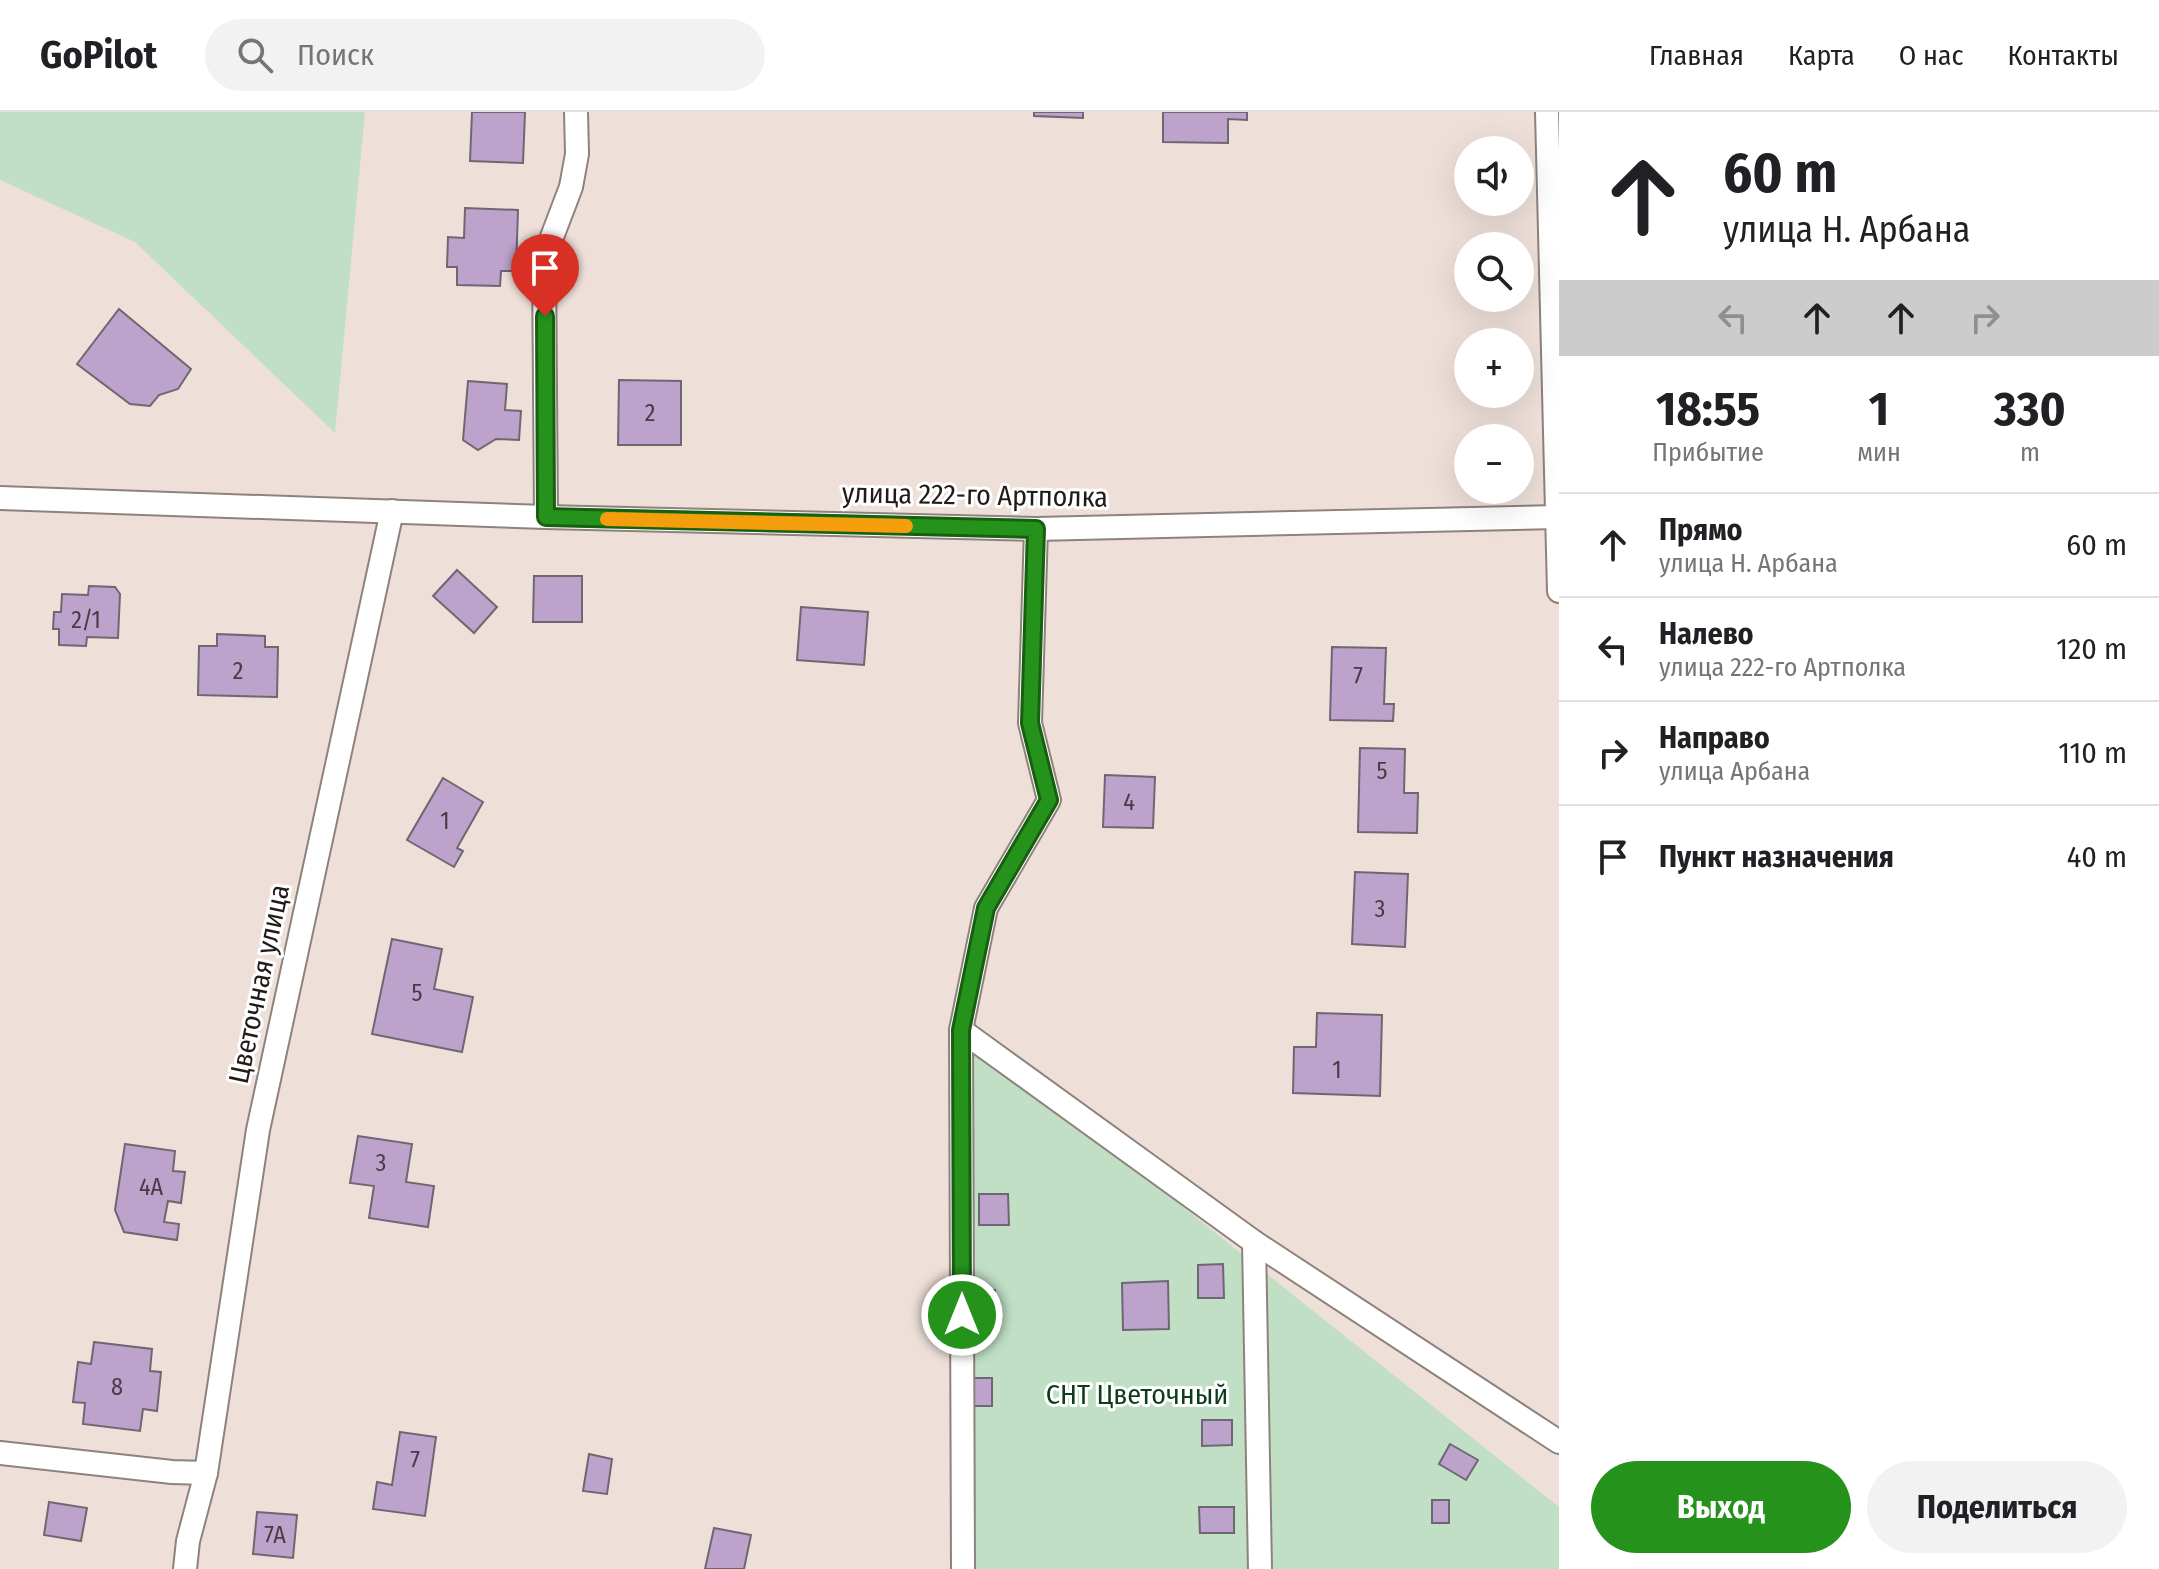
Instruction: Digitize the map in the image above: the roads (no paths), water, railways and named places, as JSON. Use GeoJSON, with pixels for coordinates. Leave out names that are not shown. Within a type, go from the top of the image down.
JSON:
{"type":"FeatureCollection","features":[{"type":"Feature","properties":{"kind":"street"},"geometry":{"type":"LineString","coordinates":[[546,517],[544,258],[571,187],[577,154],[576,112]]}},
{"type":"Feature","properties":{"kind":"street"},"geometry":{"type":"LineString","coordinates":[[1547,112],[1547,216],[1559,591]]}},
{"type":"Feature","properties":{"kind":"street","name":"улица 222-го Артполка"},"geometry":{"type":"LineString","coordinates":[[0,498],[546,517],[1036,529],[1558,517]]}},
{"type":"Feature","properties":{"kind":"street","name":"Цветочная улица"},"geometry":{"type":"LineString","coordinates":[[185,1569],[188,1541],[206,1473],[258,1130],[392,511]]}},
{"type":"Feature","properties":{"kind":"street"},"geometry":{"type":"LineString","coordinates":[[963,1569],[961,1030],[986,908],[1049,800],[1030,723],[1036,529]]}},
{"type":"Feature","properties":{"kind":"street"},"geometry":{"type":"LineString","coordinates":[[961,1030],[1254,1242],[1559,1442]]}},
{"type":"Feature","properties":{"kind":"street"},"geometry":{"type":"LineString","coordinates":[[1254,1242],[1260,1569]]}},
{"type":"Feature","properties":{"kind":"street"},"geometry":{"type":"LineString","coordinates":[[0,1453],[206,1473]]}},
{"type":"Feature","properties":{"kind":"park label","name":"СНТ Цветочный"},"geometry":{"type":"Point","coordinates":[1137,1394]}}]}
